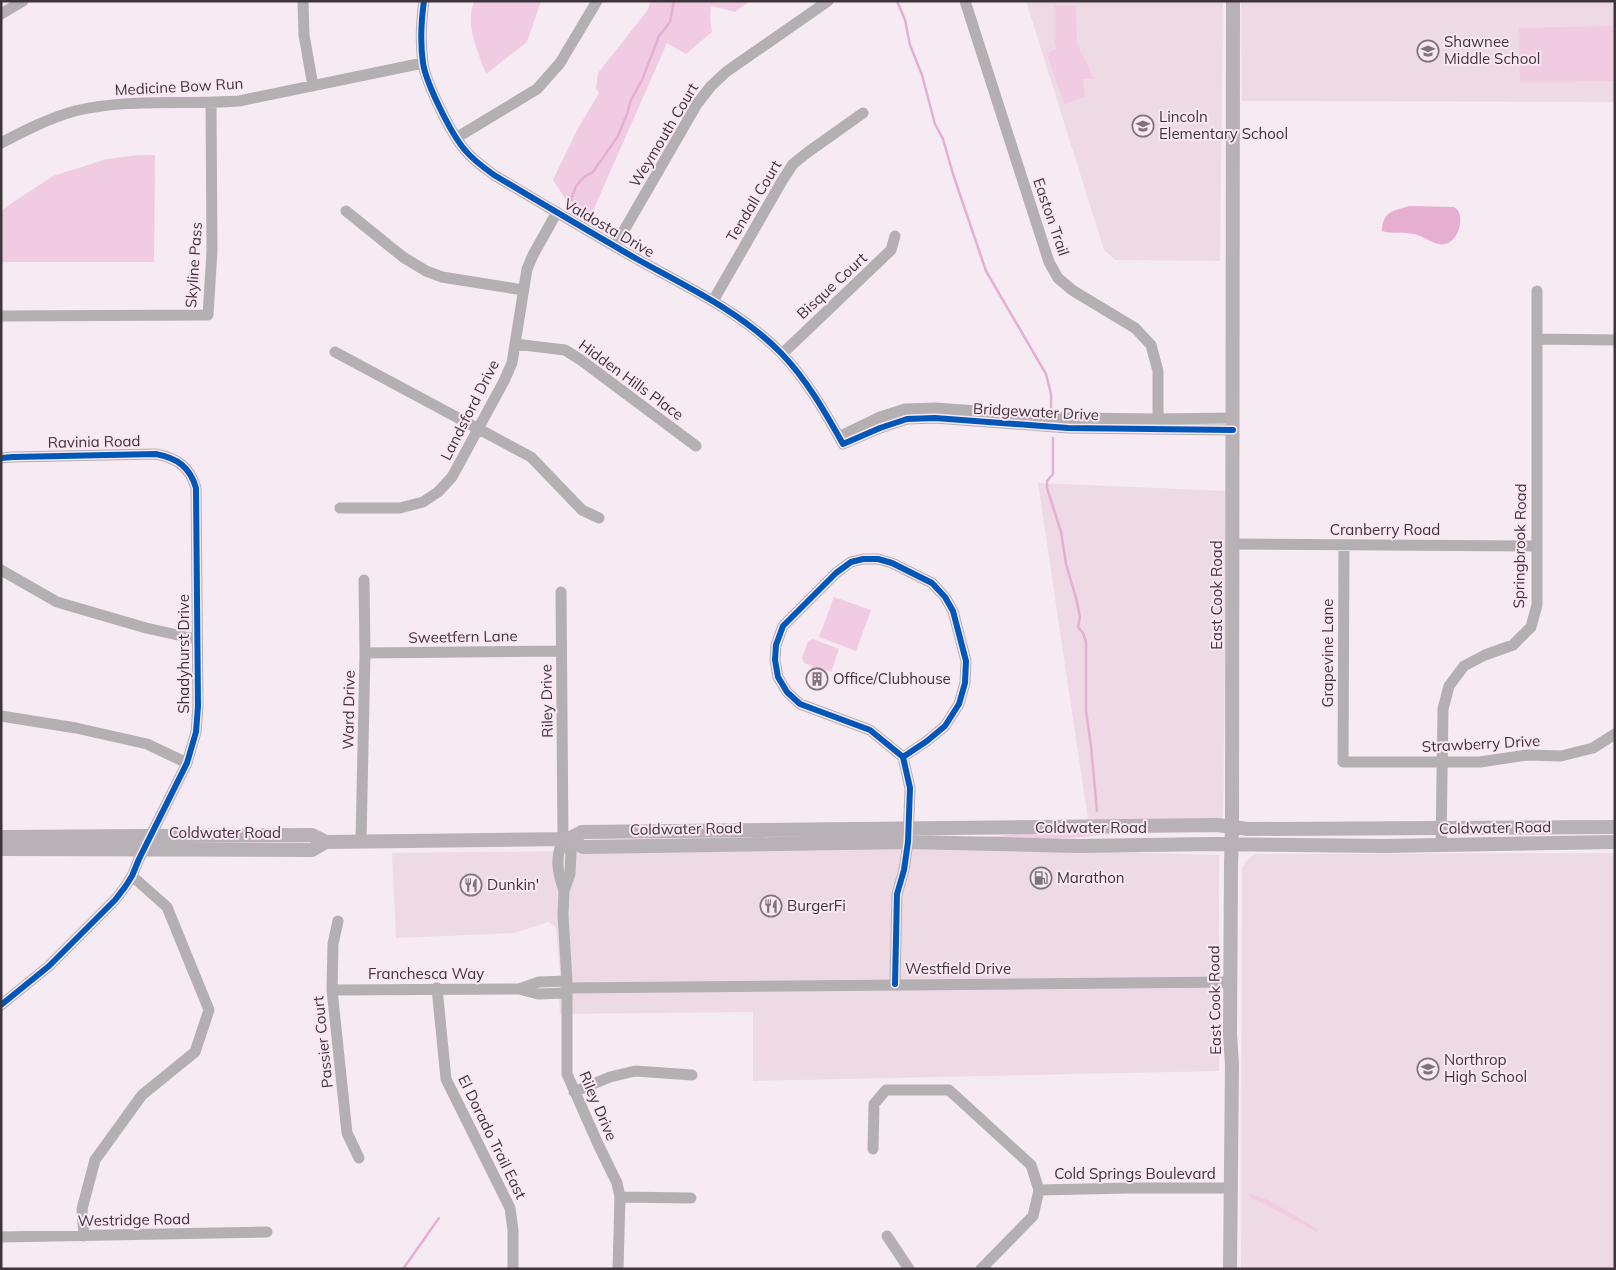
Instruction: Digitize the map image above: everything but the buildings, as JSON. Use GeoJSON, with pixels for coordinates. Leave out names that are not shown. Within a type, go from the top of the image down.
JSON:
{"type":"FeatureCollection","features":[{"type":"Feature","properties":{"kind":"main road","name":"East Cook Road"},"geometry":{"type":"LineString","coordinates":[[1230,1269],[1233,1]]}},
{"type":"Feature","properties":{"kind":"main road","name":"Coldwater Road"},"geometry":{"type":"LineString","coordinates":[[1,837],[312,850],[326,842],[566,839],[582,832],[1209,825],[1248,829],[1615,827]]}},
{"type":"Feature","properties":{"kind":"main road","name":"Coldwater Road"},"geometry":{"type":"LineString","coordinates":[[566,839],[582,847],[908,842],[1078,846],[1310,846],[1615,842]]}},
{"type":"Feature","properties":{"kind":"main road","name":"Coldwater Road"},"geometry":{"type":"LineString","coordinates":[[1,849],[147,843]]}},
{"type":"Feature","properties":{"kind":"street"},"geometry":{"type":"LineString","coordinates":[[1,14],[23,1]]}},
{"type":"Feature","properties":{"kind":"street"},"geometry":{"type":"LineString","coordinates":[[303,1],[304,36],[313,86]]}},
{"type":"Feature","properties":{"kind":"street","name":"Valdosta Drive"},"geometry":{"type":"LineString","coordinates":[[424,1],[421,20],[423,64],[434,95],[463,149],[482,167],[494,175],[712,301],[759,332],[803,378],[821,404],[841,440]]}},
{"type":"Feature","properties":{"kind":"street"},"geometry":{"type":"LineString","coordinates":[[456,138],[538,89],[560,64],[597,1]]}},
{"type":"Feature","properties":{"kind":"street","name":"Weymouth Court"},"geometry":{"type":"LineString","coordinates":[[615,246],[697,104],[711,86],[726,72],[828,1]]}},
{"type":"Feature","properties":{"kind":"street","name":"Easton Trail"},"geometry":{"type":"LineString","coordinates":[[965,1],[1050,262],[1058,278],[1072,290],[1135,328],[1151,345],[1158,371],[1158,424]]}},
{"type":"Feature","properties":{"kind":"street","name":"Medicine Bow Run"},"geometry":{"type":"LineString","coordinates":[[1,143],[28,128],[74,112],[119,104],[239,101],[423,64]]}},
{"type":"Feature","properties":{"kind":"street","name":"Skyline Pass"},"geometry":{"type":"LineString","coordinates":[[1,316],[208,315],[212,251],[211,103]]}},
{"type":"Feature","properties":{"kind":"street","name":"Tendall Court"},"geometry":{"type":"LineString","coordinates":[[712,301],[782,181],[794,164],[863,113]]}},
{"type":"Feature","properties":{"kind":"street"},"geometry":{"type":"LineString","coordinates":[[346,211],[403,257],[426,271],[442,277],[524,290]]}},
{"type":"Feature","properties":{"kind":"street","name":"Landsford Drive"},"geometry":{"type":"LineString","coordinates":[[340,508],[400,508],[423,502],[438,492],[452,477],[512,363],[528,270],[533,255],[557,212]]}},
{"type":"Feature","properties":{"kind":"street","name":"Bisque Court"},"geometry":{"type":"LineString","coordinates":[[782,354],[891,250],[895,236]]}},
{"type":"Feature","properties":{"kind":"street","name":"Springbrook Road"},"geometry":{"type":"LineString","coordinates":[[1442,845],[1443,709],[1449,686],[1464,666],[1484,655],[1513,645],[1531,627],[1537,605],[1537,290]]}},
{"type":"Feature","properties":{"kind":"street"},"geometry":{"type":"LineString","coordinates":[[1537,339],[1615,340]]}},
{"type":"Feature","properties":{"kind":"street","name":"Hidden Hills Place"},"geometry":{"type":"LineString","coordinates":[[515,344],[565,350],[696,446]]}},
{"type":"Feature","properties":{"kind":"street"},"geometry":{"type":"LineString","coordinates":[[335,352],[531,457],[582,510],[599,518]]}},
{"type":"Feature","properties":{"kind":"street","name":"Bridgewater Drive"},"geometry":{"type":"LineString","coordinates":[[841,440],[907,419],[934,418],[1068,428],[1158,424],[1233,424]]}},
{"type":"Feature","properties":{"kind":"street","name":"Ravinia Road"},"geometry":{"type":"LineString","coordinates":[[1,458],[13,456],[140,453],[169,457],[184,466]]}},
{"type":"Feature","properties":{"kind":"street","name":"Shadyhurst Drive"},"geometry":{"type":"LineString","coordinates":[[1,1004],[49,966],[115,900],[132,876],[161,812],[187,763],[196,732],[198,706],[196,488],[194,479],[184,466]]}},
{"type":"Feature","properties":{"kind":"street","name":"Cranberry Road"},"geometry":{"type":"LineString","coordinates":[[1233,544],[1536,546]]}},
{"type":"Feature","properties":{"kind":"street","name":"Grapevine Lane"},"geometry":{"type":"LineString","coordinates":[[1343,762],[1344,545]]}},
{"type":"Feature","properties":{"kind":"street"},"geometry":{"type":"LineString","coordinates":[[895,984],[897,894],[904,870],[909,827],[910,788],[903,757],[870,730],[800,704],[787,692],[778,677],[776,660],[776,645],[783,626],[829,580],[851,562],[878,559],[892,563],[932,583],[953,611],[966,661],[966,683],[959,704],[945,726],[903,757]]}},
{"type":"Feature","properties":{"kind":"street"},"geometry":{"type":"LineString","coordinates":[[1,570],[57,602],[146,628],[196,639]]}},
{"type":"Feature","properties":{"kind":"street","name":"Ward Drive"},"geometry":{"type":"LineString","coordinates":[[361,842],[365,653],[364,580]]}},
{"type":"Feature","properties":{"kind":"street","name":"Riley Drive"},"geometry":{"type":"LineString","coordinates":[[561,592],[566,839],[570,852],[570,874],[564,891],[563,915],[567,1074],[617,1183],[620,1197],[618,1269]]}},
{"type":"Feature","properties":{"kind":"street","name":"Sweetfern Lane"},"geometry":{"type":"LineString","coordinates":[[365,653],[561,651]]}},
{"type":"Feature","properties":{"kind":"street"},"geometry":{"type":"LineString","coordinates":[[1,716],[76,728],[148,744],[187,763]]}},
{"type":"Feature","properties":{"kind":"street","name":"Strawberry Drive"},"geometry":{"type":"LineString","coordinates":[[1343,762],[1480,762],[1527,755],[1560,756],[1593,748],[1615,734]]}},
{"type":"Feature","properties":{"kind":"street"},"geometry":{"type":"LineString","coordinates":[[84,1236],[82,1209],[95,1160],[142,1095],[195,1052],[208,1010],[167,907],[132,876]]}},
{"type":"Feature","properties":{"kind":"street","name":"Passier Court"},"geometry":{"type":"LineString","coordinates":[[338,921],[333,944],[332,990],[347,1133],[359,1158]]}},
{"type":"Feature","properties":{"kind":"street","name":"Franchesca Way"},"geometry":{"type":"LineString","coordinates":[[332,990],[519,989],[539,982],[566,987]]}},
{"type":"Feature","properties":{"kind":"street","name":"Westfield Drive"},"geometry":{"type":"LineString","coordinates":[[566,987],[1230,982]]}},
{"type":"Feature","properties":{"kind":"street","name":"El Dorado Trail East"},"geometry":{"type":"LineString","coordinates":[[437,988],[446,1079],[510,1208],[513,1230],[513,1269]]}},
{"type":"Feature","properties":{"kind":"street"},"geometry":{"type":"LineString","coordinates":[[574,1092],[610,1077],[635,1071],[692,1075]]}},
{"type":"Feature","properties":{"kind":"street","name":"Cold Springs Boulevard"},"geometry":{"type":"LineString","coordinates":[[874,1149],[874,1104],[886,1090],[949,1090],[1031,1165],[1039,1190],[1032,1216],[981,1269]]}},
{"type":"Feature","properties":{"kind":"street","name":"Cold Springs Boulevard"},"geometry":{"type":"LineString","coordinates":[[1039,1190],[1231,1188]]}},
{"type":"Feature","properties":{"kind":"street"},"geometry":{"type":"LineString","coordinates":[[620,1197],[691,1198]]}},
{"type":"Feature","properties":{"kind":"street","name":"Westridge Road"},"geometry":{"type":"LineString","coordinates":[[1,1237],[267,1232]]}},
{"type":"Feature","properties":{"kind":"street"},"geometry":{"type":"LineString","coordinates":[[887,1236],[909,1269]]}},
{"type":"Feature","properties":{"kind":"shaded area"},"geometry":{"type":"Polygon","coordinates":[[[475,1],[541,1],[527,42],[486,74],[471,28],[472,9],[475,1]]]}},
{"type":"Feature","properties":{"kind":"shaded area"},"geometry":{"type":"Polygon","coordinates":[[[651,1],[750,1],[735,12],[711,6],[712,32],[686,54],[667,43],[591,215],[568,203],[553,180],[577,130],[599,93],[596,88],[598,73],[647,11],[651,1]]]}},
{"type":"Feature","properties":{"kind":"shaded area","name":"Lincoln Elementary School"},"geometry":{"type":"Polygon","coordinates":[[[1026,1],[1223,1],[1220,261],[1115,260],[1104,250],[1026,1]]]}},
{"type":"Feature","properties":{"kind":"shaded area","name":"Shawnee Middle School"},"geometry":{"type":"Polygon","coordinates":[[[1241,1],[1615,1],[1615,102],[1242,101],[1241,1]]]}},
{"type":"Feature","properties":{"kind":"shaded area"},"geometry":{"type":"Polygon","coordinates":[[[1055,5],[1076,5],[1077,44],[1094,79],[1083,79],[1085,96],[1065,105],[1048,58],[1049,52],[1057,49],[1055,44],[1055,5]]]}},
{"type":"Feature","properties":{"kind":"shaded area"},"geometry":{"type":"Polygon","coordinates":[[[1615,26],[1615,81],[1520,82],[1519,28],[1615,26]]]}},
{"type":"Feature","properties":{"kind":"shaded area"},"geometry":{"type":"Polygon","coordinates":[[[155,155],[154,262],[1,262],[1,211],[53,176],[107,159],[155,155]]]}},
{"type":"Feature","properties":{"kind":"shaded area"},"geometry":{"type":"Polygon","coordinates":[[[1409,206],[1454,207],[1459,212],[1460,219],[1456,236],[1446,244],[1437,244],[1419,235],[1382,231],[1384,219],[1390,213],[1409,206]]]}},
{"type":"Feature","properties":{"kind":"shaded area"},"geometry":{"type":"Polygon","coordinates":[[[1038,483],[1227,491],[1223,819],[1088,820],[1038,483]]]}},
{"type":"Feature","properties":{"kind":"shaded area"},"geometry":{"type":"Polygon","coordinates":[[[834,597],[871,610],[856,651],[819,637],[834,597]]]}},
{"type":"Feature","properties":{"kind":"shaded area"},"geometry":{"type":"Polygon","coordinates":[[[813,639],[839,649],[831,672],[820,668],[818,672],[811,669],[812,666],[804,663],[802,658],[808,641],[813,639]]]}},
{"type":"Feature","properties":{"kind":"shaded area"},"geometry":{"type":"Polygon","coordinates":[[[1142,831],[1072,838],[971,838],[1031,832],[1142,831]]]}},
{"type":"Feature","properties":{"kind":"shaded area"},"geometry":{"type":"Polygon","coordinates":[[[919,847],[1219,855],[1219,1071],[753,1081],[753,1012],[560,1014],[560,974],[556,927],[548,922],[514,933],[396,938],[392,853],[919,847]]]}},
{"type":"Feature","properties":{"kind":"shaded area","name":"Northrop High School"},"geometry":{"type":"Polygon","coordinates":[[[1615,853],[1615,1269],[1241,1269],[1242,868],[1246,861],[1254,854],[1615,853]]]}},
{"type":"Feature","properties":{"kind":"shaded area"},"geometry":{"type":"Polygon","coordinates":[[[1249,1194],[1258,1196],[1285,1209],[1318,1230],[1317,1232],[1249,1196],[1249,1194]]]}},
{"type":"Feature","properties":{"kind":"waterway"},"geometry":{"type":"LineString","coordinates":[[571,200],[576,186],[584,177],[593,172],[618,136],[631,100],[642,80],[659,36],[670,22],[674,1]]}},
{"type":"Feature","properties":{"kind":"waterway"},"geometry":{"type":"LineString","coordinates":[[897,1],[905,20],[910,45],[922,75],[935,124],[943,139],[986,271],[1046,374],[1051,394],[1051,409]]}},
{"type":"Feature","properties":{"kind":"waterway"},"geometry":{"type":"LineString","coordinates":[[1053,438],[1053,474],[1047,481],[1047,488],[1061,532],[1066,564],[1076,598],[1080,617],[1078,627],[1083,633],[1086,642],[1086,711],[1097,811]]}},
{"type":"Feature","properties":{"kind":"waterway"},"geometry":{"type":"LineString","coordinates":[[403,1269],[439,1218]]}},
{"type":"Feature","properties":{"kind":"cycle path"},"geometry":{"type":"LineString","coordinates":[[424,1],[421,40],[425,72],[446,121],[468,154],[494,175],[635,258],[711,300],[748,324],[781,353],[799,374],[843,444],[907,419],[935,418],[1068,428],[1233,430]]}},
{"type":"Feature","properties":{"kind":"cycle path"},"geometry":{"type":"LineString","coordinates":[[1,458],[156,454],[176,461],[190,474],[196,488],[198,706],[196,732],[187,763],[125,887],[115,900],[49,966],[1,1005]]}},
{"type":"Feature","properties":{"kind":"cycle path"},"geometry":{"type":"LineString","coordinates":[[895,984],[897,894],[904,870],[908,842],[910,788],[903,757],[870,730],[800,704],[787,692],[778,677],[775,660],[776,645],[783,626],[836,573],[851,562],[863,559],[878,559],[892,563],[932,583],[945,597],[953,611],[966,661],[965,683],[959,704],[945,726],[903,757]]}},
{"type":"Feature","properties":{"kind":"place","name":"Shawnee Middle School"},"geometry":{"type":"Point","coordinates":[1428,51]}},
{"type":"Feature","properties":{"kind":"place","name":"Lincoln Elementary School"},"geometry":{"type":"Point","coordinates":[1143,126]}},
{"type":"Feature","properties":{"kind":"place","name":"Office/Clubhouse"},"geometry":{"type":"Point","coordinates":[817,679]}},
{"type":"Feature","properties":{"kind":"place","name":"Marathon"},"geometry":{"type":"Point","coordinates":[1041,878]}},
{"type":"Feature","properties":{"kind":"place","name":"Dunkin'"},"geometry":{"type":"Point","coordinates":[471,885]}},
{"type":"Feature","properties":{"kind":"place","name":"BurgerFi"},"geometry":{"type":"Point","coordinates":[771,906]}},
{"type":"Feature","properties":{"kind":"place","name":"Northrop High School"},"geometry":{"type":"Point","coordinates":[1428,1069]}}]}
